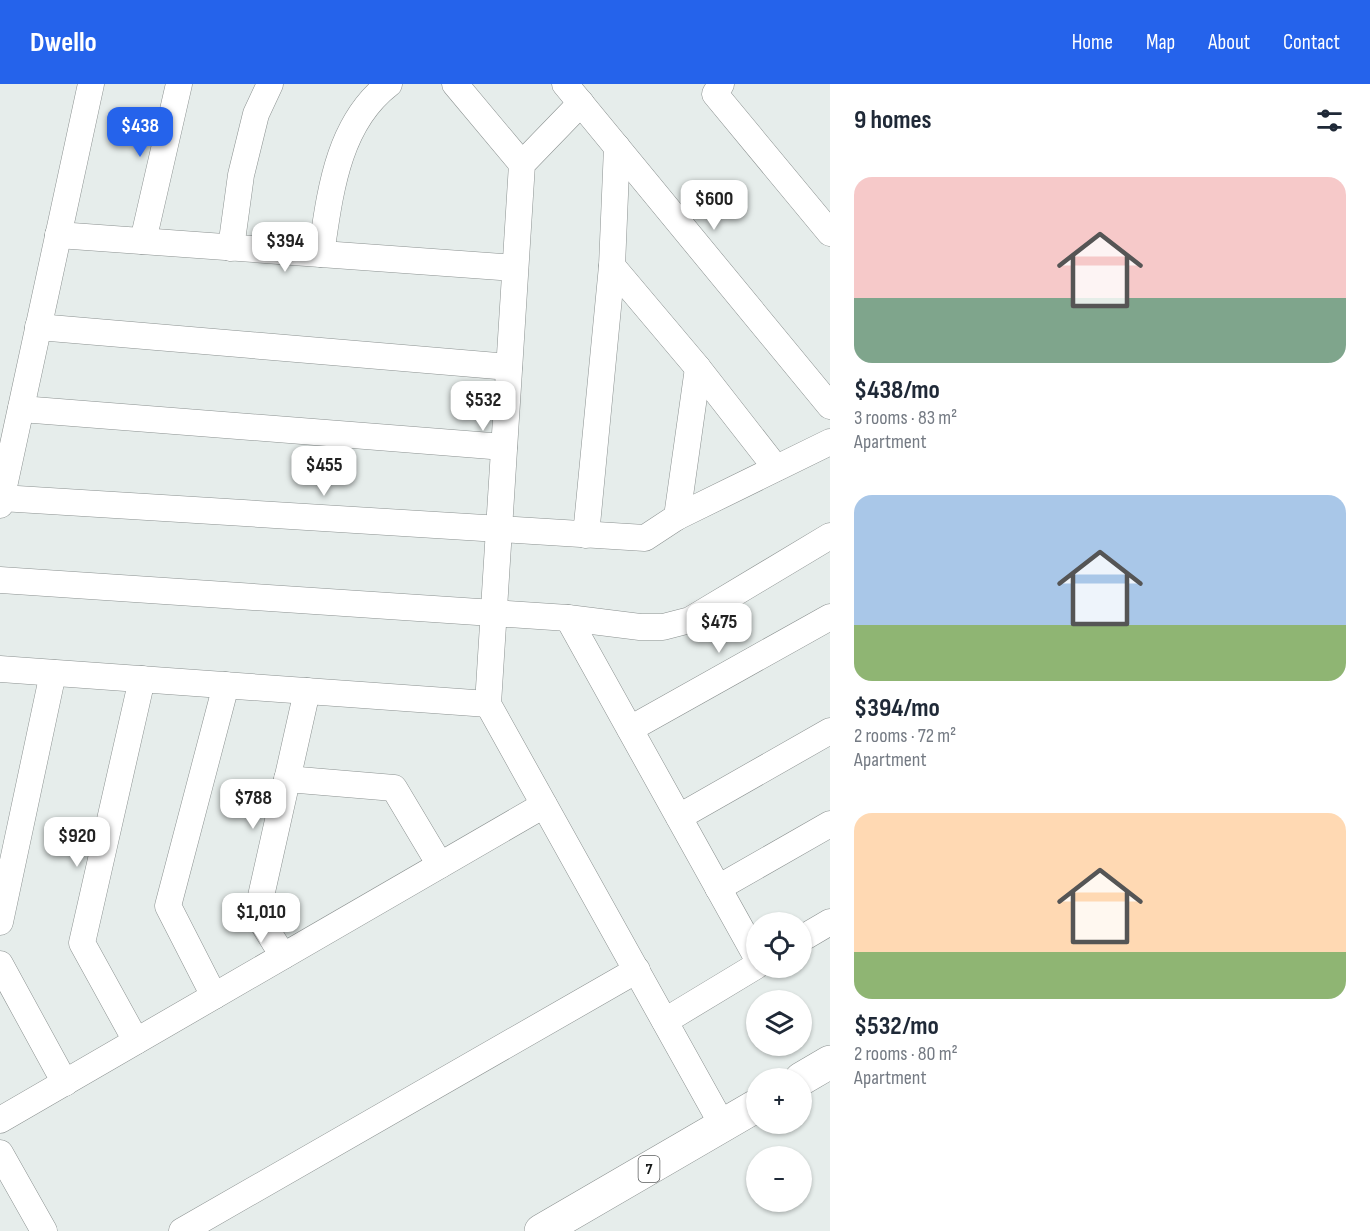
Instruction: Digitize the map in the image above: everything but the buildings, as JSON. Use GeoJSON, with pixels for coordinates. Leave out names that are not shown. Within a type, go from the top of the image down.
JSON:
{"type":"FeatureCollection","features":[{"type":"Feature","properties":{"kind":"highway"},"geometry":{"type":"LineString","coordinates":[[812,1073],[830,1062]]}},
{"type":"Feature","properties":{"kind":"highway","name":"7"},"geometry":{"type":"LineString","coordinates":[[542,1231],[746,1112]]}},
{"type":"Feature","properties":{"kind":"street"},"geometry":{"type":"LineString","coordinates":[[91,84],[1,502],[645,538],[677,517],[830,442]]}},
{"type":"Feature","properties":{"kind":"street"},"geometry":{"type":"LineString","coordinates":[[144,241],[179,84]]}},
{"type":"Feature","properties":{"kind":"street"},"geometry":{"type":"LineString","coordinates":[[231,248],[244,165],[256,114],[270,84]]}},
{"type":"Feature","properties":{"kind":"street"},"geometry":{"type":"LineString","coordinates":[[321,254],[330,196],[340,155],[359,117],[379,92],[389,84]]}},
{"type":"Feature","properties":{"kind":"street"},"geometry":{"type":"LineString","coordinates":[[455,84],[522,164]]}},
{"type":"Feature","properties":{"kind":"street"},"geometry":{"type":"LineString","coordinates":[[721,84],[716,94],[830,233]]}},
{"type":"Feature","properties":{"kind":"street"},"geometry":{"type":"LineString","coordinates":[[723,1126],[488,704],[522,164],[573,94],[830,406]]}},
{"type":"Feature","properties":{"kind":"street"},"geometry":{"type":"LineString","coordinates":[[586,536],[612,266],[617,147]]}},
{"type":"Feature","properties":{"kind":"street"},"geometry":{"type":"LineString","coordinates":[[58,235],[515,268]]}},
{"type":"Feature","properties":{"kind":"street"},"geometry":{"type":"LineString","coordinates":[[612,266],[698,368],[776,468]]}},
{"type":"Feature","properties":{"kind":"street"},"geometry":{"type":"LineString","coordinates":[[39,327],[509,367]]}},
{"type":"Feature","properties":{"kind":"street"},"geometry":{"type":"LineString","coordinates":[[677,517],[698,368]]}},
{"type":"Feature","properties":{"kind":"street"},"geometry":{"type":"LineString","coordinates":[[21,409],[504,447]]}},
{"type":"Feature","properties":{"kind":"street"},"geometry":{"type":"LineString","coordinates":[[0,580],[494,612],[640,627],[663,627],[690,620],[830,536]]}},
{"type":"Feature","properties":{"kind":"street"},"geometry":{"type":"LineString","coordinates":[[630,729],[830,617]]}},
{"type":"Feature","properties":{"kind":"street"},"geometry":{"type":"LineString","coordinates":[[568,618],[746,938]]}},
{"type":"Feature","properties":{"kind":"street"},"geometry":{"type":"LineString","coordinates":[[0,669],[488,704]]}},
{"type":"Feature","properties":{"kind":"street"},"geometry":{"type":"LineString","coordinates":[[0,922],[53,673]]}},
{"type":"Feature","properties":{"kind":"street"},"geometry":{"type":"LineString","coordinates":[[136,1041],[82,943],[142,679]]}},
{"type":"Feature","properties":{"kind":"street"},"geometry":{"type":"LineString","coordinates":[[214,996],[168,906],[226,685]]}},
{"type":"Feature","properties":{"kind":"street"},"geometry":{"type":"LineString","coordinates":[[283,956],[257,914],[307,691]]}},
{"type":"Feature","properties":{"kind":"street"},"geometry":{"type":"LineString","coordinates":[[679,817],[830,731]]}},
{"type":"Feature","properties":{"kind":"street"},"geometry":{"type":"LineString","coordinates":[[287,779],[394,788],[440,865]]}},
{"type":"Feature","properties":{"kind":"street"},"geometry":{"type":"LineString","coordinates":[[0,1120],[544,804]]}},
{"type":"Feature","properties":{"kind":"street"},"geometry":{"type":"LineString","coordinates":[[718,888],[830,824]]}},
{"type":"Feature","properties":{"kind":"street"},"geometry":{"type":"LineString","coordinates":[[812,933],[830,922]]}},
{"type":"Feature","properties":{"kind":"street"},"geometry":{"type":"LineString","coordinates":[[0,964],[64,1083]]}},
{"type":"Feature","properties":{"kind":"street"},"geometry":{"type":"LineString","coordinates":[[182,1231],[637,970]]}},
{"type":"Feature","properties":{"kind":"street"},"geometry":{"type":"LineString","coordinates":[[665,1021],[746,972]]}},
{"type":"Feature","properties":{"kind":"street"},"geometry":{"type":"LineString","coordinates":[[0,1153],[44,1231]]}}]}
